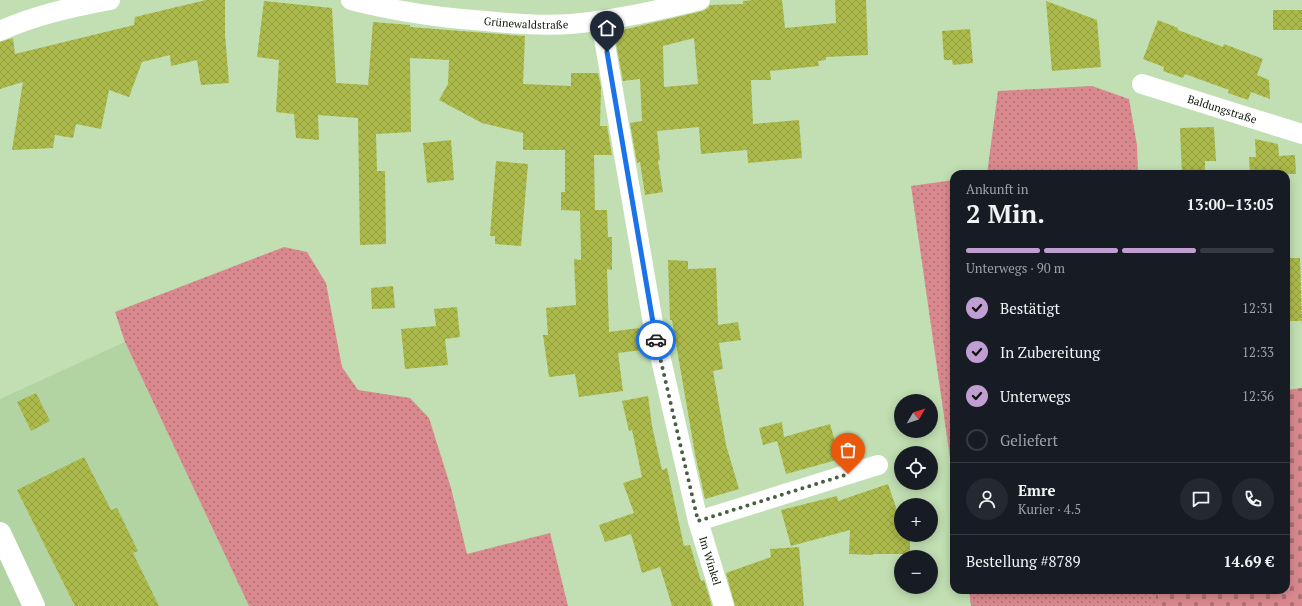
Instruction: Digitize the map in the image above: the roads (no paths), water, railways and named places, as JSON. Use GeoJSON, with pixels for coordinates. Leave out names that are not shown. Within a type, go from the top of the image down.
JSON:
{"type":"FeatureCollection","features":[{"type":"Feature","properties":{"kind":"street"},"geometry":{"type":"LineString","coordinates":[[0,31],[16,24],[77,6],[110,0]]}},
{"type":"Feature","properties":{"kind":"street","name":"Grünewaldstraße"},"geometry":{"type":"LineString","coordinates":[[351,0],[456,19],[524,25],[570,24],[602,21],[654,12],[700,0]]}},
{"type":"Feature","properties":{"kind":"street","name":"Im Winkel"},"geometry":{"type":"LineString","coordinates":[[602,21],[654,330],[698,521],[724,606]]}},
{"type":"Feature","properties":{"kind":"street","name":"Baldungstraße"},"geometry":{"type":"LineString","coordinates":[[1142,84],[1302,134]]}},
{"type":"Feature","properties":{"kind":"street"},"geometry":{"type":"LineString","coordinates":[[698,521],[878,465]]}},
{"type":"Feature","properties":{"kind":"street"},"geometry":{"type":"LineString","coordinates":[[0,533],[34,606]]}}]}
